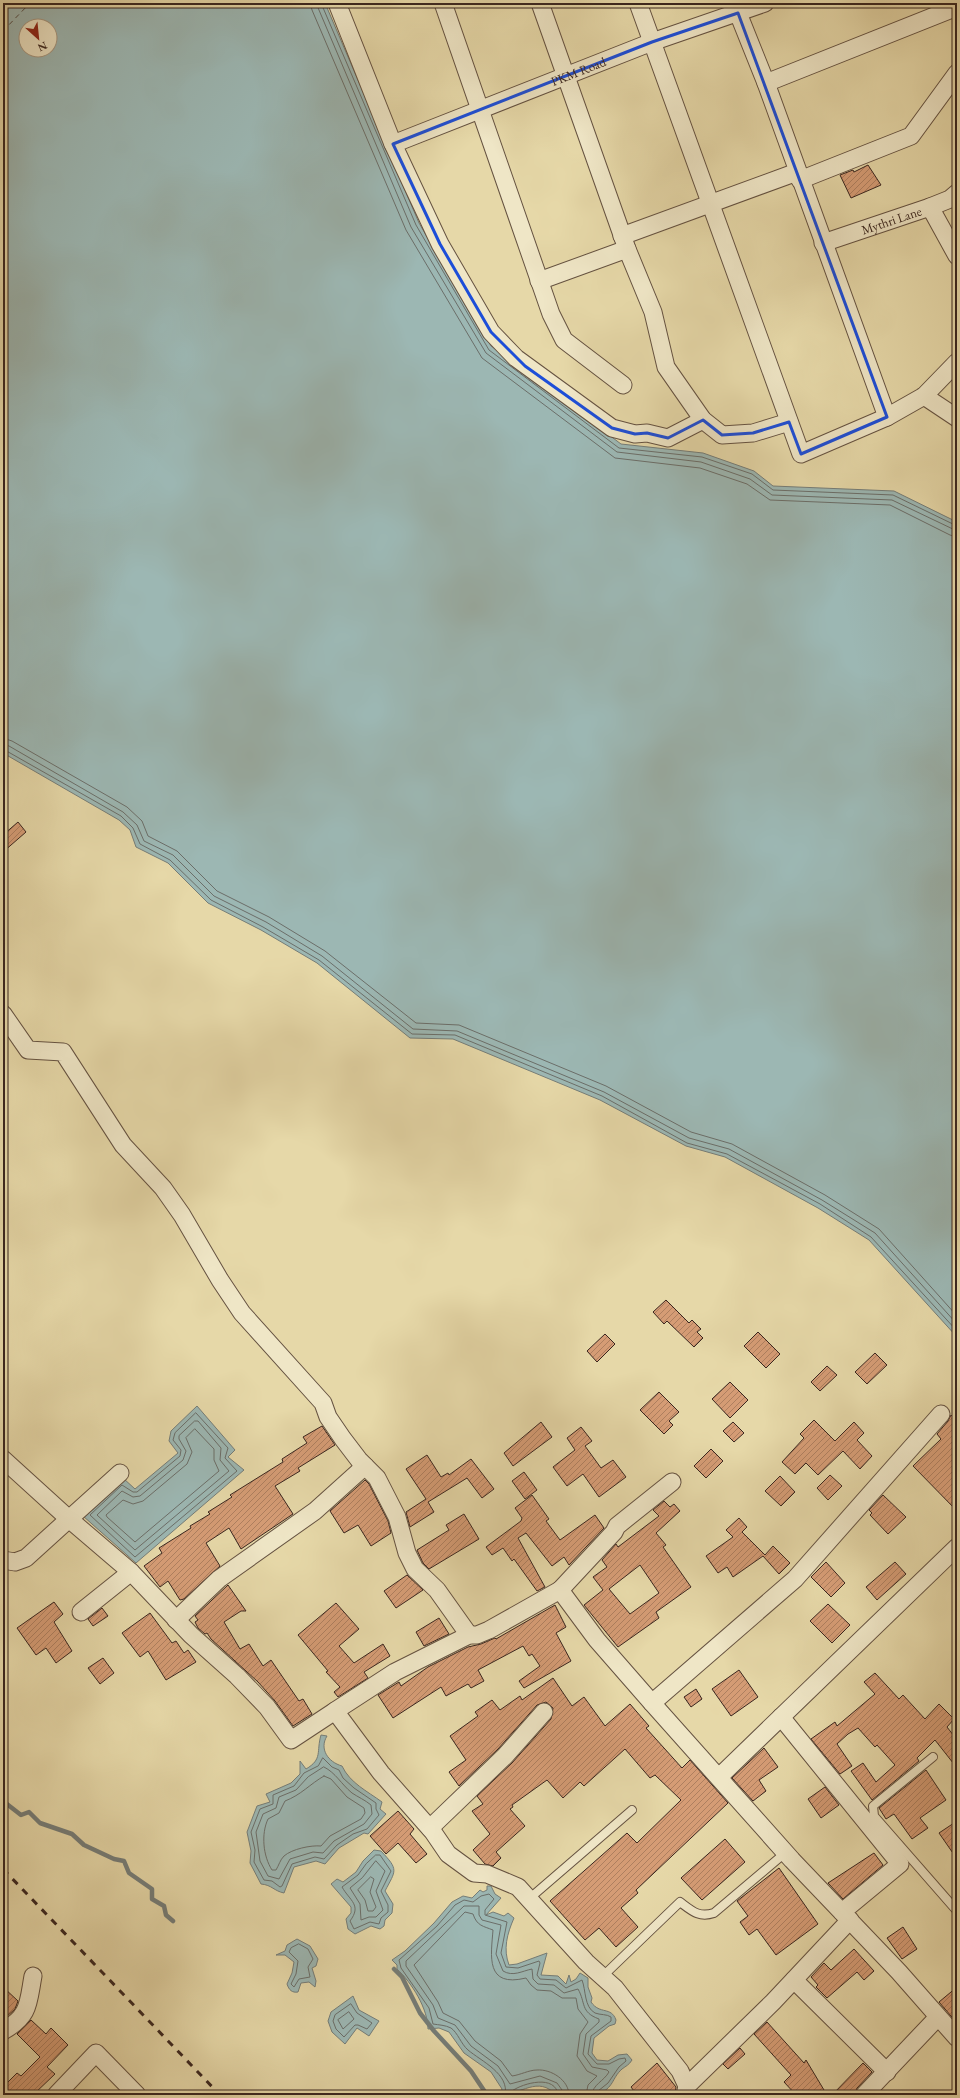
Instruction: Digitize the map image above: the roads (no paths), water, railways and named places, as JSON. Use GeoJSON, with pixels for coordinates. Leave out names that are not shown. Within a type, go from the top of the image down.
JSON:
{"type":"FeatureCollection","features":[{"type":"Feature","properties":{"kind":"street"},"geometry":{"type":"LineString","coordinates":[[337,3],[393,144],[440,244],[491,332],[516,358],[612,428],[634,434],[648,432],[668,438],[703,420]]}},
{"type":"Feature","properties":{"kind":"street"},"geometry":{"type":"LineString","coordinates":[[443,3],[551,314],[564,340],[624,385]]}},
{"type":"Feature","properties":{"kind":"street"},"geometry":{"type":"LineString","coordinates":[[540,3],[624,243],[653,312],[666,367],[703,420],[722,435],[753,433],[789,422]]}},
{"type":"Feature","properties":{"kind":"street"},"geometry":{"type":"LineString","coordinates":[[638,3],[801,454],[887,417],[924,396],[957,362]]}},
{"type":"Feature","properties":{"kind":"street","name":"PKM Road"},"geometry":{"type":"LineString","coordinates":[[393,144],[736,8],[765,3]]}},
{"type":"Feature","properties":{"kind":"street"},"geometry":{"type":"LineString","coordinates":[[766,83],[957,7]]}},
{"type":"Feature","properties":{"kind":"street"},"geometry":{"type":"LineString","coordinates":[[736,8],[766,83],[887,417]]}},
{"type":"Feature","properties":{"kind":"street"},"geometry":{"type":"LineString","coordinates":[[540,281],[710,204],[799,176],[911,136],[957,73]]}},
{"type":"Feature","properties":{"kind":"street","name":"Mythri Lane"},"geometry":{"type":"LineString","coordinates":[[823,243],[930,207],[950,199],[957,193]]}},
{"type":"Feature","properties":{"kind":"street"},"geometry":{"type":"LineString","coordinates":[[930,207],[957,256]]}},
{"type":"Feature","properties":{"kind":"street"},"geometry":{"type":"LineString","coordinates":[[924,396],[957,418]]}},
{"type":"Feature","properties":{"kind":"street"},"geometry":{"type":"LineString","coordinates":[[3,1014],[28,1050],[63,1052],[123,1145],[163,1188],[182,1215],[220,1280],[242,1313],[323,1403],[343,1439],[377,1478],[392,1504],[407,1553],[415,1569],[437,1590],[469,1635]]}},
{"type":"Feature","properties":{"kind":"street"},"geometry":{"type":"LineString","coordinates":[[652,1703],[795,1578],[941,1414]]}},
{"type":"Feature","properties":{"kind":"street"},"geometry":{"type":"LineString","coordinates":[[3,1459],[68,1519],[131,1572],[176,1620],[237,1676],[267,1707],[291,1740],[395,1672],[469,1635],[477,1635],[489,1630],[560,1590],[614,1532],[617,1526],[672,1482]]}},
{"type":"Feature","properties":{"kind":"street"},"geometry":{"type":"LineString","coordinates":[[176,1620],[219,1579],[315,1511],[365,1466]]}},
{"type":"Feature","properties":{"kind":"street"},"geometry":{"type":"LineString","coordinates":[[3,1560],[15,1562],[26,1558],[120,1473]]}},
{"type":"Feature","properties":{"kind":"street"},"geometry":{"type":"LineString","coordinates":[[719,1777],[957,1547]]}},
{"type":"Feature","properties":{"kind":"street"},"geometry":{"type":"LineString","coordinates":[[81,1612],[131,1572]]}},
{"type":"Feature","properties":{"kind":"street"},"geometry":{"type":"LineString","coordinates":[[560,1590],[597,1640],[652,1703],[785,1853],[899,1972],[937,2018],[957,2038]]}},
{"type":"Feature","properties":{"kind":"street"},"geometry":{"type":"LineString","coordinates":[[335,1711],[381,1773],[430,1828],[448,1854],[474,1873],[487,1874],[518,1887],[530,1898],[536,1908],[602,1977],[615,1988],[680,2071],[686,2091],[794,1980],[846,1916],[900,1864],[781,1717]]}},
{"type":"Feature","properties":{"kind":"street"},"geometry":{"type":"LineString","coordinates":[[430,1828],[505,1756],[544,1712]]}},
{"type":"Feature","properties":{"kind":"street"},"geometry":{"type":"LineString","coordinates":[[3,2031],[14,2025],[27,2010],[33,1976]]}},
{"type":"Feature","properties":{"kind":"street"},"geometry":{"type":"LineString","coordinates":[[794,1980],[887,2072]]}},
{"type":"Feature","properties":{"kind":"street"},"geometry":{"type":"LineString","coordinates":[[864,2095],[937,2018]]}},
{"type":"Feature","properties":{"kind":"street"},"geometry":{"type":"LineString","coordinates":[[56,2095],[96,2053],[137,2095]]}},
{"type":"Feature","properties":{"kind":"lane"},"geometry":{"type":"LineString","coordinates":[[933,1757],[873,1806],[874,1816],[957,1911]]}},
{"type":"Feature","properties":{"kind":"lane"},"geometry":{"type":"LineString","coordinates":[[530,1898],[632,1810]]}},
{"type":"Feature","properties":{"kind":"lane"},"geometry":{"type":"LineString","coordinates":[[602,1977],[680,1902],[697,1914],[705,1916],[714,1913],[785,1853]]}},
{"type":"Feature","properties":{"kind":"water"},"geometry":{"type":"Polygon","coordinates":[[[3,3],[325,3],[419,223],[491,346],[621,444],[703,453],[754,471],[773,486],[894,491],[957,522],[957,1337],[869,1240],[818,1208],[725,1157],[686,1146],[600,1100],[453,1039],[410,1038],[317,963],[261,930],[208,903],[168,863],[136,847],[130,830],[119,820],[3,753],[3,3]]]}},
{"type":"Feature","properties":{"kind":"water"},"geometry":{"type":"Polygon","coordinates":[[[197,1406],[235,1450],[228,1457],[244,1470],[136,1563],[83,1516],[123,1478],[135,1489],[178,1453],[169,1441],[171,1431],[197,1406]]]}},
{"type":"Feature","properties":{"kind":"water"},"geometry":{"type":"Polygon","coordinates":[[[321,1735],[327,1736],[324,1746],[326,1754],[329,1758],[342,1766],[354,1782],[382,1802],[380,1809],[386,1814],[368,1834],[364,1833],[339,1848],[325,1864],[316,1861],[294,1867],[284,1893],[261,1884],[250,1863],[251,1851],[247,1832],[257,1806],[270,1802],[266,1794],[291,1783],[300,1774],[300,1761],[306,1769],[315,1762],[318,1755],[321,1735]]]}},
{"type":"Feature","properties":{"kind":"water"},"geometry":{"type":"Polygon","coordinates":[[[374,1850],[381,1851],[393,1866],[394,1870],[392,1879],[385,1891],[393,1904],[392,1913],[385,1920],[384,1926],[380,1929],[371,1926],[355,1934],[348,1929],[346,1919],[351,1913],[351,1907],[331,1884],[337,1879],[343,1882],[356,1872],[363,1861],[374,1850]]]}},
{"type":"Feature","properties":{"kind":"water"},"geometry":{"type":"Polygon","coordinates":[[[487,1886],[491,1886],[495,1894],[501,1898],[486,1915],[493,1912],[504,1916],[508,1913],[514,1918],[509,1930],[506,1947],[509,1965],[517,1964],[547,1953],[541,1975],[558,1976],[566,1984],[569,1975],[571,1982],[576,1979],[580,1973],[588,1978],[588,1987],[592,1998],[591,2002],[594,2006],[611,2013],[614,2016],[616,2020],[615,2024],[609,2026],[594,2038],[592,2053],[597,2060],[608,2061],[618,2055],[627,2054],[632,2060],[622,2069],[610,2086],[603,2092],[597,2095],[556,2095],[549,2089],[536,2086],[500,2095],[502,2089],[491,2072],[464,2053],[449,2032],[439,2028],[428,2029],[425,2013],[418,1997],[408,1981],[397,1969],[397,1965],[392,1960],[405,1951],[434,1923],[452,1902],[463,1896],[472,1898],[480,1890],[483,1892],[487,1890],[487,1886]]]}},
{"type":"Feature","properties":{"kind":"water"},"geometry":{"type":"Polygon","coordinates":[[[297,1939],[310,1946],[318,1959],[316,1966],[312,1968],[316,1981],[315,1987],[309,1982],[301,1983],[298,1992],[294,1992],[291,1991],[287,1984],[292,1973],[294,1962],[285,1955],[276,1955],[285,1951],[287,1945],[297,1939]]]}},
{"type":"Feature","properties":{"kind":"water"},"geometry":{"type":"Polygon","coordinates":[[[353,1996],[359,2010],[379,2021],[369,2036],[357,2028],[345,2044],[332,2032],[328,2021],[331,2012],[353,1996]]]}},
{"type":"Feature","properties":{"kind":"waterway"},"geometry":{"type":"LineString","coordinates":[[3,1801],[21,1815],[29,1812],[40,1823],[72,1834],[84,1845],[114,1859],[124,1861],[129,1873],[152,1889],[152,1899],[164,1906],[166,1915],[173,1921]]}},
{"type":"Feature","properties":{"kind":"waterway"},"geometry":{"type":"LineString","coordinates":[[394,1969],[402,1977],[420,2013],[434,2031],[471,2071],[487,2095]]}},
{"type":"Feature","properties":{"kind":"railway"},"geometry":{"type":"LineString","coordinates":[[3,1869],[220,2095]]}}]}
